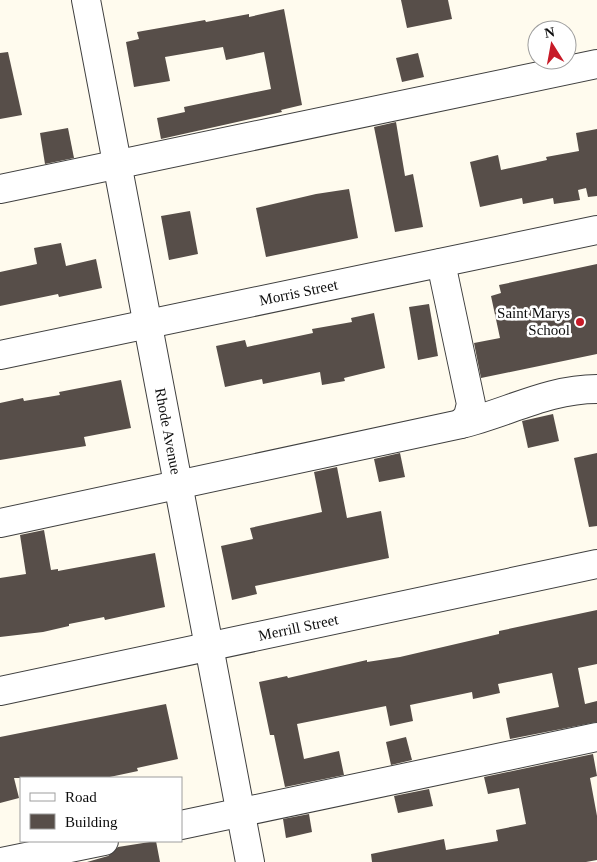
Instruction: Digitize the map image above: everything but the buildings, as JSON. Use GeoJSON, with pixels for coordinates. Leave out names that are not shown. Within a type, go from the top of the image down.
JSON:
{"type":"FeatureCollection","features":[{"type":"Feature","properties":{"kind":"street","name":"Rhode Avenue"},"geometry":{"type":"LineString","coordinates":[[86,0],[250,862]]}},
{"type":"Feature","properties":{"kind":"street"},"geometry":{"type":"LineString","coordinates":[[0,189],[597,64]]}},
{"type":"Feature","properties":{"kind":"street","name":"Morris Street"},"geometry":{"type":"LineString","coordinates":[[0,355],[597,230]]}},
{"type":"Feature","properties":{"kind":"street"},"geometry":{"type":"LineString","coordinates":[[441,263],[471,404],[468,416],[461,424]]}},
{"type":"Feature","properties":{"kind":"street"},"geometry":{"type":"LineString","coordinates":[[0,523],[461,424],[486,418],[538,397],[577,390],[597,389]]}},
{"type":"Feature","properties":{"kind":"street","name":"Merrill Street"},"geometry":{"type":"LineString","coordinates":[[0,691],[597,564]]}},
{"type":"Feature","properties":{"kind":"street"},"geometry":{"type":"LineString","coordinates":[[182,825],[597,737]]}},
{"type":"Feature","properties":{"kind":"street"},"geometry":{"type":"LineString","coordinates":[[2,862],[99,842]]}},
{"type":"Feature","properties":{"kind":"place","name":"Saint Marys School"},"geometry":{"type":"Point","coordinates":[580,322]}}]}
